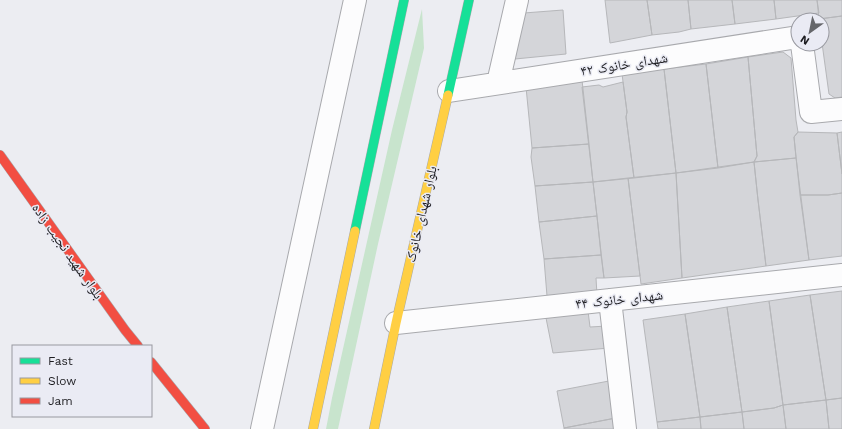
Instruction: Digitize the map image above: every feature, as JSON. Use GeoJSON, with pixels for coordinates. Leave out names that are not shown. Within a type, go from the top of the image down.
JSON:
{"type":"FeatureCollection","features":[{"type":"Feature","properties":{"kind":"main road"},"geometry":{"type":"LineString","coordinates":[[313,429],[404,0]]}},
{"type":"Feature","properties":{"kind":"main road","name":"بلوار شهدای خانوک"},"geometry":{"type":"LineString","coordinates":[[374,429],[396,323],[469,0]]}},
{"type":"Feature","properties":{"kind":"main road","name":"بلوار شهید نجیب زاده"},"geometry":{"type":"LineString","coordinates":[[0,155],[120,324],[137,345]]}},
{"type":"Feature","properties":{"kind":"main road"},"geometry":{"type":"LineString","coordinates":[[152,363],[205,429]]}},
{"type":"Feature","properties":{"kind":"street"},"geometry":{"type":"LineString","coordinates":[[262,429],[355,0]]}},
{"type":"Feature","properties":{"kind":"street"},"geometry":{"type":"LineString","coordinates":[[498,83],[517,0]]}},
{"type":"Feature","properties":{"kind":"street","name":"شهدای خانوک ۴۲"},"geometry":{"type":"LineString","coordinates":[[449,91],[790,38]]}},
{"type":"Feature","properties":{"kind":"street"},"geometry":{"type":"LineString","coordinates":[[803,52],[811,112],[842,109]]}},
{"type":"Feature","properties":{"kind":"street","name":"۴۴ شهدای خانوک"},"geometry":{"type":"LineString","coordinates":[[396,323],[842,275]]}},
{"type":"Feature","properties":{"kind":"street"},"geometry":{"type":"LineString","coordinates":[[610,300],[625,429]]}},
{"type":"Feature","properties":{"kind":"green space"},"geometry":{"type":"Polygon","coordinates":[[[422,9],[424,48],[378,244],[338,429],[326,429],[392,130],[422,9]]]}},
{"type":"Feature","properties":{"kind":"building"},"geometry":{"type":"Polygon","coordinates":[[[605,0],[647,0],[652,35],[610,43],[605,0]]]}},
{"type":"Feature","properties":{"kind":"building"},"geometry":{"type":"Polygon","coordinates":[[[647,0],[688,0],[691,29],[652,35],[647,0]]]}},
{"type":"Feature","properties":{"kind":"building"},"geometry":{"type":"Polygon","coordinates":[[[688,0],[732,0],[735,24],[691,29],[688,0]]]}},
{"type":"Feature","properties":{"kind":"building"},"geometry":{"type":"Polygon","coordinates":[[[732,0],[774,0],[776,19],[735,24],[732,0]]]}},
{"type":"Feature","properties":{"kind":"building"},"geometry":{"type":"Polygon","coordinates":[[[774,0],[817,0],[819,12],[790,12],[790,17],[776,19],[774,0]]]}},
{"type":"Feature","properties":{"kind":"building"},"geometry":{"type":"Polygon","coordinates":[[[817,0],[842,0],[842,16],[830,18],[830,12],[818,12],[817,0]]]}},
{"type":"Feature","properties":{"kind":"building"},"geometry":{"type":"Polygon","coordinates":[[[563,10],[566,54],[515,59],[524,13],[563,10]]]}},
{"type":"Feature","properties":{"kind":"building"},"geometry":{"type":"Polygon","coordinates":[[[842,16],[842,97],[835,98],[829,94],[823,52],[830,52],[830,18],[842,16]]]}},
{"type":"Feature","properties":{"kind":"building"},"geometry":{"type":"Polygon","coordinates":[[[783,52],[791,58],[798,132],[794,137],[796,158],[754,162],[757,156],[748,57],[783,52]]]}},
{"type":"Feature","properties":{"kind":"building"},"geometry":{"type":"Polygon","coordinates":[[[748,57],[757,156],[754,162],[718,168],[706,64],[748,57]]]}},
{"type":"Feature","properties":{"kind":"building"},"geometry":{"type":"Polygon","coordinates":[[[706,64],[718,168],[676,173],[664,69],[706,64]]]}},
{"type":"Feature","properties":{"kind":"building"},"geometry":{"type":"Polygon","coordinates":[[[664,69],[676,173],[634,178],[622,74],[664,69]]]}},
{"type":"Feature","properties":{"kind":"building"},"geometry":{"type":"Polygon","coordinates":[[[525,77],[582,80],[589,144],[532,148],[525,77]]]}},
{"type":"Feature","properties":{"kind":"building"},"geometry":{"type":"Polygon","coordinates":[[[623,82],[634,178],[593,182],[582,87],[599,85],[603,87],[623,82]]]}},
{"type":"Feature","properties":{"kind":"building"},"geometry":{"type":"Polygon","coordinates":[[[798,132],[837,133],[842,174],[842,193],[828,195],[800,195],[794,137],[798,132]]]}},
{"type":"Feature","properties":{"kind":"building"},"geometry":{"type":"Polygon","coordinates":[[[842,132],[842,174],[837,133],[842,132]]]}},
{"type":"Feature","properties":{"kind":"building"},"geometry":{"type":"Polygon","coordinates":[[[589,144],[593,182],[535,186],[531,157],[532,148],[589,144]]]}},
{"type":"Feature","properties":{"kind":"building"},"geometry":{"type":"Polygon","coordinates":[[[796,158],[809,260],[766,266],[754,162],[796,158]]]}},
{"type":"Feature","properties":{"kind":"building"},"geometry":{"type":"Polygon","coordinates":[[[754,162],[766,266],[682,278],[676,173],[754,162]]]}},
{"type":"Feature","properties":{"kind":"building"},"geometry":{"type":"Polygon","coordinates":[[[676,173],[682,278],[641,284],[628,178],[676,173]]]}},
{"type":"Feature","properties":{"kind":"building"},"geometry":{"type":"Polygon","coordinates":[[[628,178],[640,276],[604,278],[593,182],[628,178]]]}},
{"type":"Feature","properties":{"kind":"building"},"geometry":{"type":"Polygon","coordinates":[[[593,182],[597,216],[539,222],[535,186],[593,182]]]}},
{"type":"Feature","properties":{"kind":"building"},"geometry":{"type":"Polygon","coordinates":[[[842,193],[842,256],[809,260],[800,195],[828,195],[842,193]]]}},
{"type":"Feature","properties":{"kind":"building"},"geometry":{"type":"Polygon","coordinates":[[[597,216],[601,255],[544,259],[539,222],[597,216]]]}},
{"type":"Feature","properties":{"kind":"building"},"geometry":{"type":"Polygon","coordinates":[[[601,255],[604,278],[596,278],[597,295],[547,296],[544,259],[601,255]]]}},
{"type":"Feature","properties":{"kind":"building"},"geometry":{"type":"Polygon","coordinates":[[[842,291],[842,398],[826,400],[810,295],[842,291]]]}},
{"type":"Feature","properties":{"kind":"building"},"geometry":{"type":"Polygon","coordinates":[[[810,295],[826,400],[783,405],[769,301],[810,295]]]}},
{"type":"Feature","properties":{"kind":"building"},"geometry":{"type":"Polygon","coordinates":[[[769,301],[783,405],[774,408],[742,412],[727,307],[769,301]]]}},
{"type":"Feature","properties":{"kind":"building"},"geometry":{"type":"Polygon","coordinates":[[[727,307],[742,412],[700,417],[685,314],[727,307]]]}},
{"type":"Feature","properties":{"kind":"building"},"geometry":{"type":"Polygon","coordinates":[[[588,311],[590,327],[607,326],[609,348],[553,353],[546,318],[588,311]]]}},
{"type":"Feature","properties":{"kind":"building"},"geometry":{"type":"Polygon","coordinates":[[[685,314],[700,417],[657,422],[643,320],[685,314]]]}},
{"type":"Feature","properties":{"kind":"building"},"geometry":{"type":"Polygon","coordinates":[[[614,380],[621,417],[564,428],[557,391],[614,380]]]}},
{"type":"Feature","properties":{"kind":"building"},"geometry":{"type":"Polygon","coordinates":[[[842,398],[842,429],[829,429],[826,400],[842,398]]]}},
{"type":"Feature","properties":{"kind":"building"},"geometry":{"type":"Polygon","coordinates":[[[826,400],[829,429],[786,429],[783,405],[826,400]]]}},
{"type":"Feature","properties":{"kind":"building"},"geometry":{"type":"Polygon","coordinates":[[[783,405],[786,429],[744,429],[742,412],[774,408],[783,405]]]}},
{"type":"Feature","properties":{"kind":"building"},"geometry":{"type":"Polygon","coordinates":[[[742,412],[744,429],[701,429],[700,417],[742,412]]]}},
{"type":"Feature","properties":{"kind":"building"},"geometry":{"type":"Polygon","coordinates":[[[621,417],[622,429],[564,429],[564,428],[621,417]]]}},
{"type":"Feature","properties":{"kind":"building"},"geometry":{"type":"Polygon","coordinates":[[[700,417],[701,429],[658,429],[657,422],[700,417]]]}},
{"type":"Feature","properties":{"kind":"traffic: fast"},"geometry":{"type":"LineString","coordinates":[[355,231],[404,0]]}},
{"type":"Feature","properties":{"kind":"traffic: fast"},"geometry":{"type":"LineString","coordinates":[[448,95],[469,0]]}},
{"type":"Feature","properties":{"kind":"traffic: slow"},"geometry":{"type":"LineString","coordinates":[[374,429],[396,323],[448,95]]}},
{"type":"Feature","properties":{"kind":"traffic: slow"},"geometry":{"type":"LineString","coordinates":[[313,429],[355,231]]}},
{"type":"Feature","properties":{"kind":"traffic: jam"},"geometry":{"type":"LineString","coordinates":[[0,155],[137,345]]}},
{"type":"Feature","properties":{"kind":"traffic: jam"},"geometry":{"type":"LineString","coordinates":[[152,363],[205,429]]}}]}
